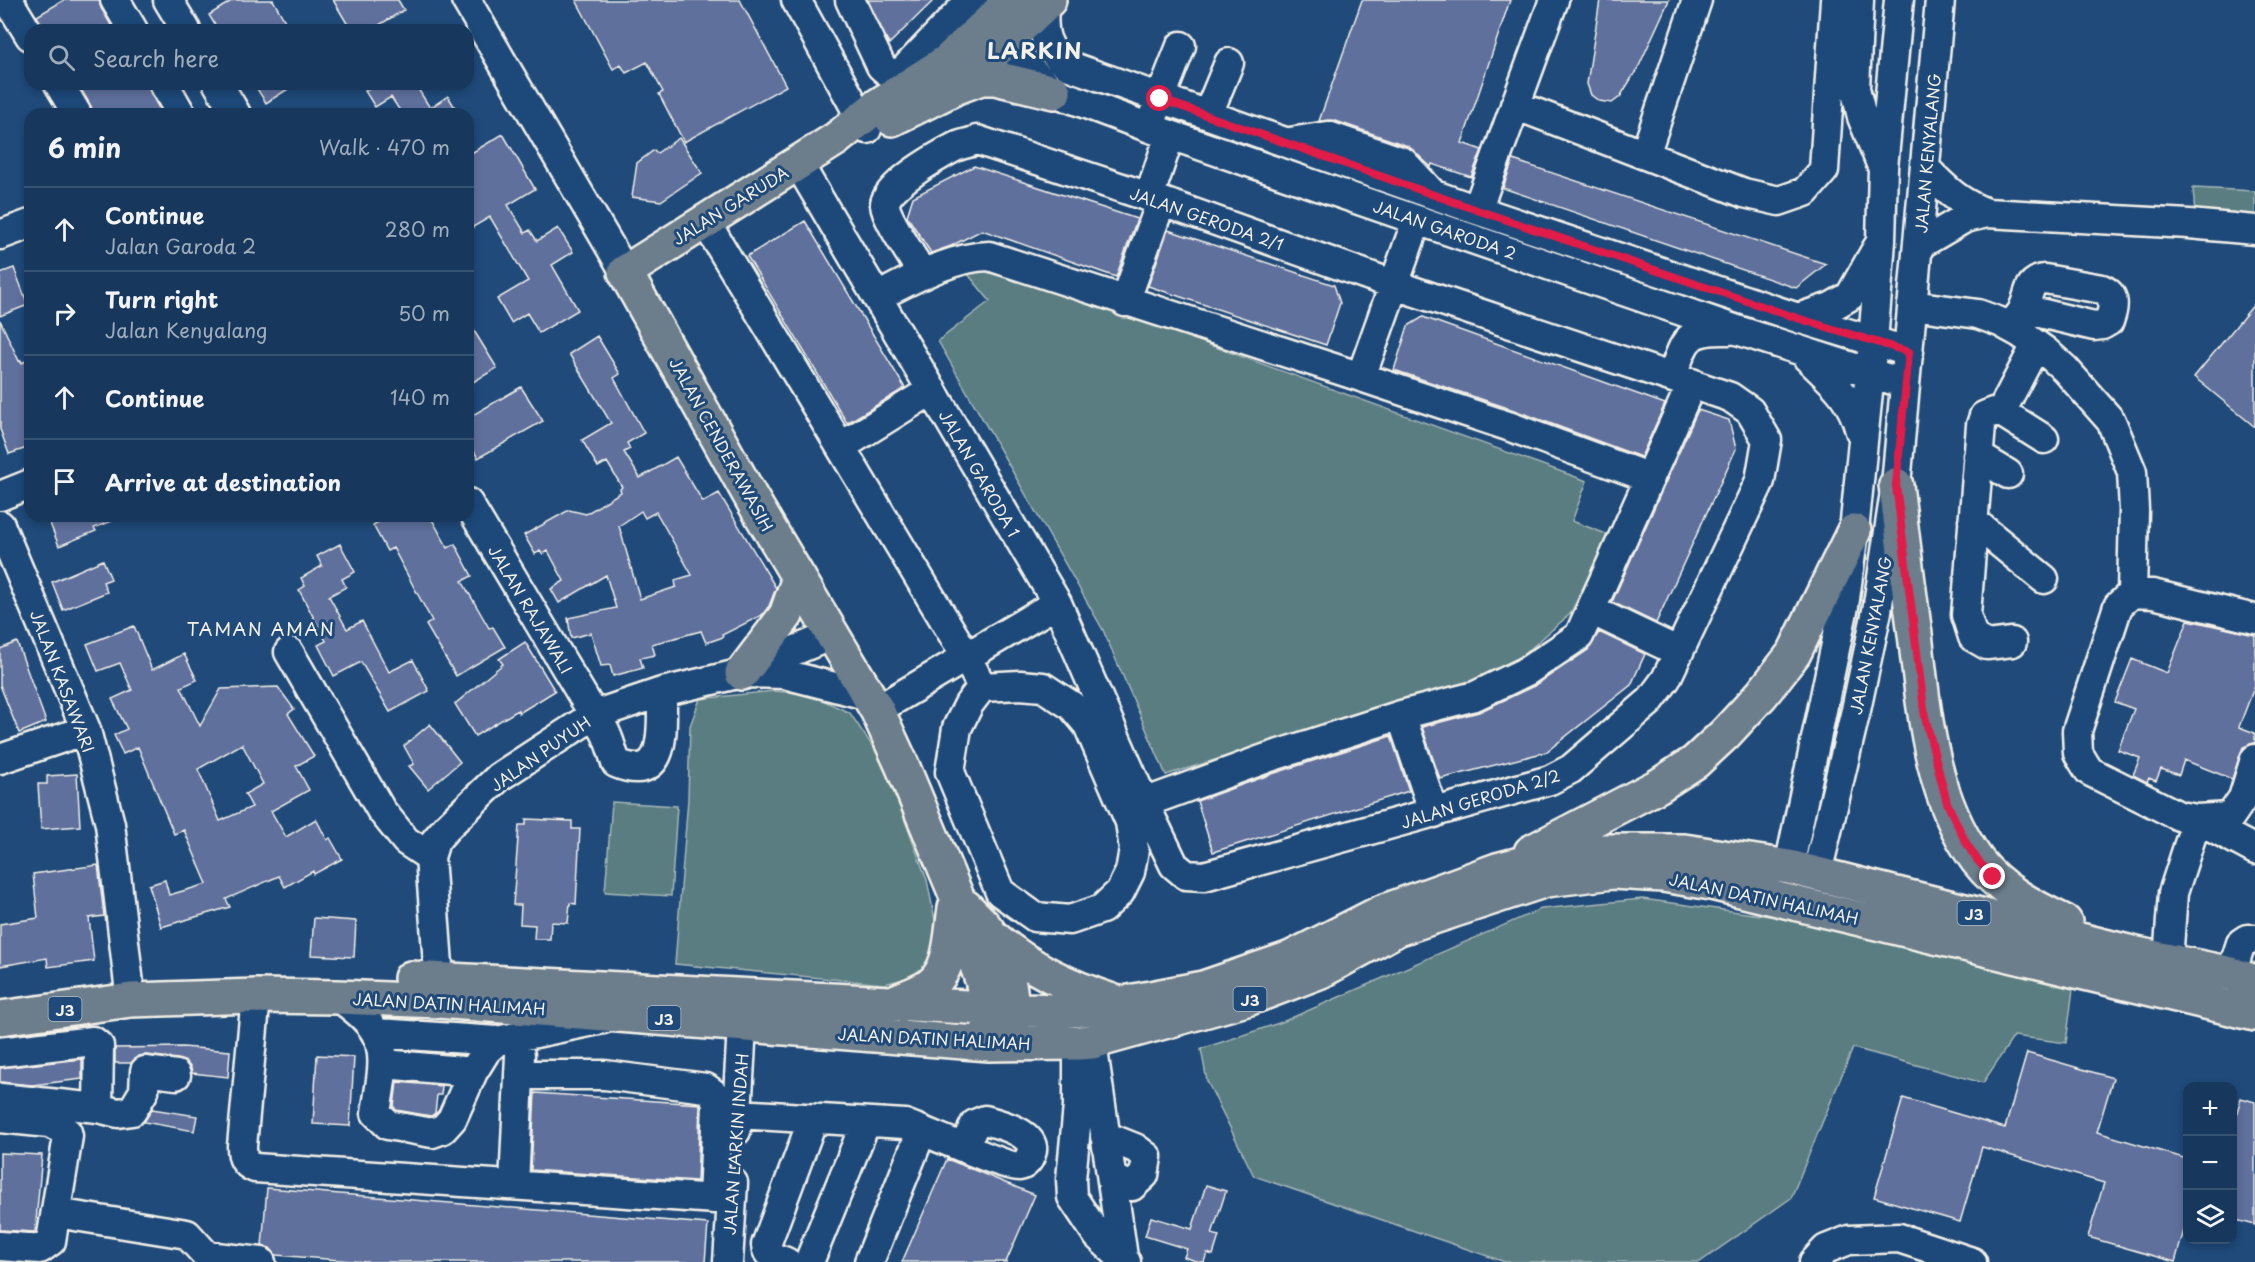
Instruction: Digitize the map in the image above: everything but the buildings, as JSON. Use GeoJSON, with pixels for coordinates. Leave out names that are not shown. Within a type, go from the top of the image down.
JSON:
{"type":"FeatureCollection","features":[{"type":"Feature","properties":{"kind":"main road","name":"JALAN GARUDA"},"geometry":{"type":"LineString","coordinates":[[864,124],[877,106],[946,62],[980,13],[1012,0]]}},
{"type":"Feature","properties":{"kind":"main road","name":"JALAN GARUDA"},"geometry":{"type":"LineString","coordinates":[[980,13],[1046,3]]}},
{"type":"Feature","properties":{"kind":"main road","name":"JALAN GARUDA"},"geometry":{"type":"LineString","coordinates":[[625,272],[836,139],[864,124],[885,123],[951,90],[980,13]]}},
{"type":"Feature","properties":{"kind":"main road"},"geometry":{"type":"LineString","coordinates":[[951,90],[981,78],[995,78],[1054,92]]}},
{"type":"Feature","properties":{"kind":"main road","name":"JALAN CENDERAWASIH"},"geometry":{"type":"LineString","coordinates":[[625,272],[753,501],[872,702],[903,765],[1000,1008]]}},
{"type":"Feature","properties":{"kind":"main road"},"geometry":{"type":"LineString","coordinates":[[1896,485],[1925,717],[1947,803],[1966,843],[1993,877],[2018,897],[2047,914],[2132,952]]}},
{"type":"Feature","properties":{"kind":"main road"},"geometry":{"type":"LineString","coordinates":[[1497,870],[1658,786],[1695,762],[1725,734],[1762,694],[1794,653],[1854,531]]}},
{"type":"Feature","properties":{"kind":"main road"},"geometry":{"type":"LineString","coordinates":[[742,673],[786,615],[799,578]]}},
{"type":"Feature","properties":{"kind":"main road","name":"JALAN DATIN HALIMAH"},"geometry":{"type":"LineString","coordinates":[[0,1005],[129,984],[256,978],[439,978],[1000,1008],[1077,1027],[1123,1005],[1203,988],[1291,958],[1382,912],[1497,870],[1539,859],[1598,851],[1648,850],[1719,855],[2243,978]]}},
{"type":"Feature","properties":{"kind":"main road","name":"JALAN DATIN HALIMAH"},"geometry":{"type":"LineString","coordinates":[[0,1017],[131,1000],[256,996],[338,997],[438,1001],[1001,1044],[1077,1027],[1250,998],[1321,971],[1397,929],[1546,880],[1613,872],[1663,875],[1711,883],[2255,1014]]}},
{"type":"Feature","properties":{"kind":"main road"},"geometry":{"type":"LineString","coordinates":[[1711,883],[1802,876],[1817,895],[1944,928],[1966,944]]}},
{"type":"Feature","properties":{"kind":"main road","name":"JALAN CENDERAWASIH"},"geometry":{"type":"LineString","coordinates":[[957,897],[997,940],[1006,972],[1000,1008],[1001,1044]]}},
{"type":"Feature","properties":{"kind":"main road"},"geometry":{"type":"LineString","coordinates":[[893,1003],[930,986],[940,975],[947,961],[957,897]]}},
{"type":"Feature","properties":{"kind":"main road"},"geometry":{"type":"LineString","coordinates":[[997,940],[1043,972],[1077,989],[1123,1005]]}},
{"type":"Feature","properties":{"kind":"main road"},"geometry":{"type":"LineString","coordinates":[[997,940],[1020,970],[1077,1027]]}},
{"type":"Feature","properties":{"kind":"street"},"geometry":{"type":"LineString","coordinates":[[8,0],[24,26]]}},
{"type":"Feature","properties":{"kind":"street"},"geometry":{"type":"LineString","coordinates":[[115,0],[129,24]]}},
{"type":"Feature","properties":{"kind":"street"},"geometry":{"type":"LineString","coordinates":[[168,0],[182,24]]}},
{"type":"Feature","properties":{"kind":"street","name":"JALAN CENDERAWASIH"},"geometry":{"type":"LineString","coordinates":[[466,0],[625,272]]}},
{"type":"Feature","properties":{"kind":"street"},"geometry":{"type":"LineString","coordinates":[[796,0],[864,124]]}},
{"type":"Feature","properties":{"kind":"street"},"geometry":{"type":"LineString","coordinates":[[850,0],[881,66],[890,74],[896,74],[905,69],[980,13]]}},
{"type":"Feature","properties":{"kind":"street"},"geometry":{"type":"LineString","coordinates":[[1477,210],[1554,0]]}},
{"type":"Feature","properties":{"kind":"street"},"geometry":{"type":"LineString","coordinates":[[1645,155],[1697,0]]}},
{"type":"Feature","properties":{"kind":"street"},"geometry":{"type":"LineString","coordinates":[[1515,105],[1744,193],[1779,201],[1804,192],[1824,170],[1835,0]]}},
{"type":"Feature","properties":{"kind":"street"},"geometry":{"type":"LineString","coordinates":[[1859,0],[1855,88],[1862,117],[1883,168]]}},
{"type":"Feature","properties":{"kind":"street","name":"JALAN KENYALANG"},"geometry":{"type":"LineString","coordinates":[[1802,876],[1854,531],[1873,342],[1881,241],[1883,168],[1899,0]]}},
{"type":"Feature","properties":{"kind":"street","name":"JALAN KENYALANG"},"geometry":{"type":"LineString","coordinates":[[1802,876],[1856,710],[1877,611],[1896,485],[1940,0]]}},
{"type":"Feature","properties":{"kind":"street","name":"JALAN GARODA 2"},"geometry":{"type":"LineString","coordinates":[[1046,3],[1045,38],[1060,60],[1067,65],[1477,210],[1797,318],[1909,352]]}},
{"type":"Feature","properties":{"kind":"street","name":"JALAN GARODA 2"},"geometry":{"type":"LineString","coordinates":[[980,13],[1030,70],[1054,92],[1417,220],[1869,374],[1905,384]]}},
{"type":"Feature","properties":{"kind":"street"},"geometry":{"type":"LineString","coordinates":[[1125,302],[1155,199],[1160,99],[1181,46]]}},
{"type":"Feature","properties":{"kind":"street"},"geometry":{"type":"LineString","coordinates":[[1208,114],[1229,63]]}},
{"type":"Feature","properties":{"kind":"street"},"geometry":{"type":"LineString","coordinates":[[63,90],[73,108]]}},
{"type":"Feature","properties":{"kind":"street"},"geometry":{"type":"LineString","coordinates":[[167,90],[178,108]]}},
{"type":"Feature","properties":{"kind":"street"},"geometry":{"type":"LineString","coordinates":[[222,90],[232,108]]}},
{"type":"Feature","properties":{"kind":"street","name":"JALAN GERODA 2/1"},"geometry":{"type":"LineString","coordinates":[[923,275],[890,217],[885,205],[887,196],[898,183],[956,147],[977,140],[1155,199],[1395,285],[1682,380]]}},
{"type":"Feature","properties":{"kind":"street","name":"JALAN GARODA 1"},"geometry":{"type":"LineString","coordinates":[[798,163],[1057,603]]}},
{"type":"Feature","properties":{"kind":"street"},"geometry":{"type":"LineString","coordinates":[[1926,169],[1946,190],[1960,200],[1987,213]]}},
{"type":"Feature","properties":{"kind":"street"},"geometry":{"type":"LineString","coordinates":[[1919,245],[1965,218],[1987,213],[2178,223],[2255,230]]}},
{"type":"Feature","properties":{"kind":"street"},"geometry":{"type":"LineString","coordinates":[[1361,377],[1417,220]]}},
{"type":"Feature","properties":{"kind":"street"},"geometry":{"type":"LineString","coordinates":[[705,221],[842,446],[982,687]]}},
{"type":"Feature","properties":{"kind":"street"},"geometry":{"type":"LineString","coordinates":[[0,235],[24,226]]}},
{"type":"Feature","properties":{"kind":"street"},"geometry":{"type":"LineString","coordinates":[[1797,318],[1831,307],[1850,296],[1881,241]]}},
{"type":"Feature","properties":{"kind":"street"},"geometry":{"type":"LineString","coordinates":[[877,297],[923,275],[974,256],[988,256],[1508,426],[1650,478]]}},
{"type":"Feature","properties":{"kind":"street"},"geometry":{"type":"LineString","coordinates":[[1912,305],[2016,318],[2036,345],[2065,369],[2110,421],[2132,472],[2134,510],[2132,593]]}},
{"type":"Feature","properties":{"kind":"street"},"geometry":{"type":"LineString","coordinates":[[1144,803],[1267,758],[1401,716],[1475,696],[1527,671],[1579,636],[1650,478],[1682,380],[1683,345],[1692,334],[1709,329],[1740,330]]}},
{"type":"Feature","properties":{"kind":"street"},"geometry":{"type":"LineString","coordinates":[[2001,412],[2036,345]]}},
{"type":"Feature","properties":{"kind":"street"},"geometry":{"type":"LineString","coordinates":[[1801,351],[1848,398],[1856,414],[1862,439]]}},
{"type":"Feature","properties":{"kind":"street","name":"JALAN GERODA 2/2"},"geometry":{"type":"LineString","coordinates":[[1057,603],[1173,865],[1186,875],[1204,876],[1550,780],[1571,769],[1649,702],[1666,679],[1760,481],[1767,440],[1750,411],[1730,397],[1682,380]]}},
{"type":"Feature","properties":{"kind":"street"},"geometry":{"type":"LineString","coordinates":[[842,446],[932,390]]}},
{"type":"Feature","properties":{"kind":"street"},"geometry":{"type":"LineString","coordinates":[[2012,642],[1987,645],[1973,637],[1966,615],[1981,425],[1984,416],[1993,412],[2001,412],[2044,439]]}},
{"type":"Feature","properties":{"kind":"street"},"geometry":{"type":"LineString","coordinates":[[1978,456],[2008,474]]}},
{"type":"Feature","properties":{"kind":"street"},"geometry":{"type":"LineString","coordinates":[[0,496],[24,486]]}},
{"type":"Feature","properties":{"kind":"street","name":"JALAN RAJAWALI"},"geometry":{"type":"LineString","coordinates":[[474,513],[594,715],[609,736],[616,763],[626,767],[645,767],[655,762],[660,749],[662,692]]}},
{"type":"Feature","properties":{"kind":"street"},"geometry":{"type":"LineString","coordinates":[[1973,521],[2044,579]]}},
{"type":"Feature","properties":{"kind":"street","name":"JALAN KASAWARI"},"geometry":{"type":"LineString","coordinates":[[0,525],[86,730],[110,824],[129,984]]}},
{"type":"Feature","properties":{"kind":"street"},"geometry":{"type":"LineString","coordinates":[[2255,619],[2153,594],[2132,593],[2118,606],[2077,731],[2078,753],[2089,771],[2179,816],[2197,819],[2230,817],[2243,798],[2255,759]]}},
{"type":"Feature","properties":{"kind":"street"},"geometry":{"type":"LineString","coordinates":[[872,702],[966,656],[1057,603]]}},
{"type":"Feature","properties":{"kind":"street"},"geometry":{"type":"LineString","coordinates":[[1591,610],[1679,652]]}},
{"type":"Feature","properties":{"kind":"street"},"geometry":{"type":"LineString","coordinates":[[742,673],[832,635]]}},
{"type":"Feature","properties":{"kind":"street"},"geometry":{"type":"LineString","coordinates":[[289,652],[381,810],[406,841],[430,857],[439,978]]}},
{"type":"Feature","properties":{"kind":"street","name":"JALAN PUYUH"},"geometry":{"type":"LineString","coordinates":[[430,857],[435,841],[447,827],[499,777],[594,715],[662,692],[742,673],[784,674],[872,702]]}},
{"type":"Feature","properties":{"kind":"street"},"geometry":{"type":"LineString","coordinates":[[1020,685],[1043,687],[1072,706],[1088,725],[1130,822],[1134,849],[1130,872],[1120,892],[1102,909],[1070,920],[1035,917],[1000,892],[950,772],[957,728],[969,704],[982,687],[1020,685]]}},
{"type":"Feature","properties":{"kind":"street"},"geometry":{"type":"LineString","coordinates":[[1401,716],[1434,813]]}},
{"type":"Feature","properties":{"kind":"street"},"geometry":{"type":"LineString","coordinates":[[0,759],[86,730]]}},
{"type":"Feature","properties":{"kind":"street"},"geometry":{"type":"LineString","coordinates":[[2197,819],[2255,850]]}},
{"type":"Feature","properties":{"kind":"street"},"geometry":{"type":"LineString","coordinates":[[2168,960],[2173,893],[2197,819]]}},
{"type":"Feature","properties":{"kind":"street"},"geometry":{"type":"LineString","coordinates":[[2243,978],[2241,943],[2247,939],[2255,939]]}},
{"type":"Feature","properties":{"kind":"street"},"geometry":{"type":"LineString","coordinates":[[256,996],[242,1146],[244,1160],[255,1168],[722,1200],[717,1105],[714,1094],[706,1088],[605,1075],[520,1075]]}},
{"type":"Feature","properties":{"kind":"street"},"geometry":{"type":"LineString","coordinates":[[338,997],[362,1016],[378,1034],[384,1064],[376,1113],[388,1125],[432,1132],[443,1129],[452,1119],[473,1072],[486,1050],[508,1039]]}},
{"type":"Feature","properties":{"kind":"street"},"geometry":{"type":"LineString","coordinates":[[378,1034],[508,1039],[620,1015]]}},
{"type":"Feature","properties":{"kind":"street","name":"JALAN LARKIN INDAH"},"geometry":{"type":"LineString","coordinates":[[728,1262],[722,1200],[737,1114],[742,1026]]}},
{"type":"Feature","properties":{"kind":"street"},"geometry":{"type":"LineString","coordinates":[[1077,1027],[1105,1136],[1125,1260]]}},
{"type":"Feature","properties":{"kind":"street"},"geometry":{"type":"LineString","coordinates":[[1077,1027],[1078,1106],[1071,1179],[1072,1197],[1098,1236],[1125,1260]]}},
{"type":"Feature","properties":{"kind":"street"},"geometry":{"type":"LineString","coordinates":[[508,1039],[520,1075],[514,1185]]}},
{"type":"Feature","properties":{"kind":"street"},"geometry":{"type":"LineString","coordinates":[[0,1052],[93,1041],[99,1046],[98,1108]]}},
{"type":"Feature","properties":{"kind":"street"},"geometry":{"type":"LineString","coordinates":[[384,1064],[473,1072]]}},
{"type":"Feature","properties":{"kind":"street"},"geometry":{"type":"LineString","coordinates":[[100,1065],[176,1075]]}},
{"type":"Feature","properties":{"kind":"street"},"geometry":{"type":"LineString","coordinates":[[0,1098],[98,1108],[118,1113],[132,1111],[144,1091],[145,1071]]}},
{"type":"Feature","properties":{"kind":"street"},"geometry":{"type":"LineString","coordinates":[[737,1114],[905,1124],[964,1147]]}},
{"type":"Feature","properties":{"kind":"street"},"geometry":{"type":"LineString","coordinates":[[0,1118],[49,1123],[67,1132],[68,1136],[51,1241],[46,1247],[40,1249],[0,1246]]}},
{"type":"Feature","properties":{"kind":"street"},"geometry":{"type":"LineString","coordinates":[[786,1262],[770,1255],[766,1251],[766,1245],[813,1119]]}},
{"type":"Feature","properties":{"kind":"street"},"geometry":{"type":"LineString","coordinates":[[809,1262],[866,1122]]}},
{"type":"Feature","properties":{"kind":"street"},"geometry":{"type":"LineString","coordinates":[[869,1262],[918,1140],[915,1128]]}},
{"type":"Feature","properties":{"kind":"street"},"geometry":{"type":"LineString","coordinates":[[1105,1136],[1135,1148],[1147,1157],[1144,1175],[1132,1186],[1112,1179]]}},
{"type":"Feature","properties":{"kind":"street"},"geometry":{"type":"LineString","coordinates":[[56,1213],[188,1234],[207,1256],[261,1262]]}},
{"type":"Feature","properties":{"kind":"street"},"geometry":{"type":"LineString","coordinates":[[1814,1262],[1826,1249],[1849,1240],[1899,1238],[1972,1262]]}},
{"type":"Feature","properties":{"kind":"green space"},"geometry":{"type":"Polygon","coordinates":[[[2193,188],[2255,191],[2255,224],[2195,214],[2193,188]]]}},
{"type":"Feature","properties":{"kind":"green space"},"geometry":{"type":"Polygon","coordinates":[[[985,264],[1587,481],[1572,521],[1609,535],[1570,614],[1505,671],[1166,775],[1103,630],[938,341],[990,301],[967,273],[985,264]]]}},
{"type":"Feature","properties":{"kind":"green space"},"geometry":{"type":"Polygon","coordinates":[[[774,691],[810,694],[850,713],[883,762],[927,880],[937,930],[928,973],[884,984],[675,964],[688,799],[690,726],[700,699],[774,691]]]}},
{"type":"Feature","properties":{"kind":"green space"},"geometry":{"type":"Polygon","coordinates":[[[612,802],[677,806],[671,896],[605,892],[612,802]]]}},
{"type":"Feature","properties":{"kind":"green space"},"geometry":{"type":"Polygon","coordinates":[[[1642,899],[1776,917],[2074,981],[2066,1043],[2014,1036],[1983,1083],[1853,1048],[1791,1198],[1700,1262],[1505,1262],[1254,1176],[1207,1081],[1201,1049],[1282,1022],[1541,909],[1642,899]]]}},
{"type":"Feature","properties":{"kind":"district","name":"LARKIN"},"geometry":{"type":"Point","coordinates":[1035,49]}},
{"type":"Feature","properties":{"kind":"district","name":"TAMAN AMAN"},"geometry":{"type":"Point","coordinates":[261,628]}},
{"type":"Feature","properties":{"kind":"route"},"geometry":{"type":"LineString","coordinates":[[1160,99],[1477,210],[1797,318],[1909,352],[1896,485],[1925,717],[1947,803],[1966,843],[1993,877]]}}]}
